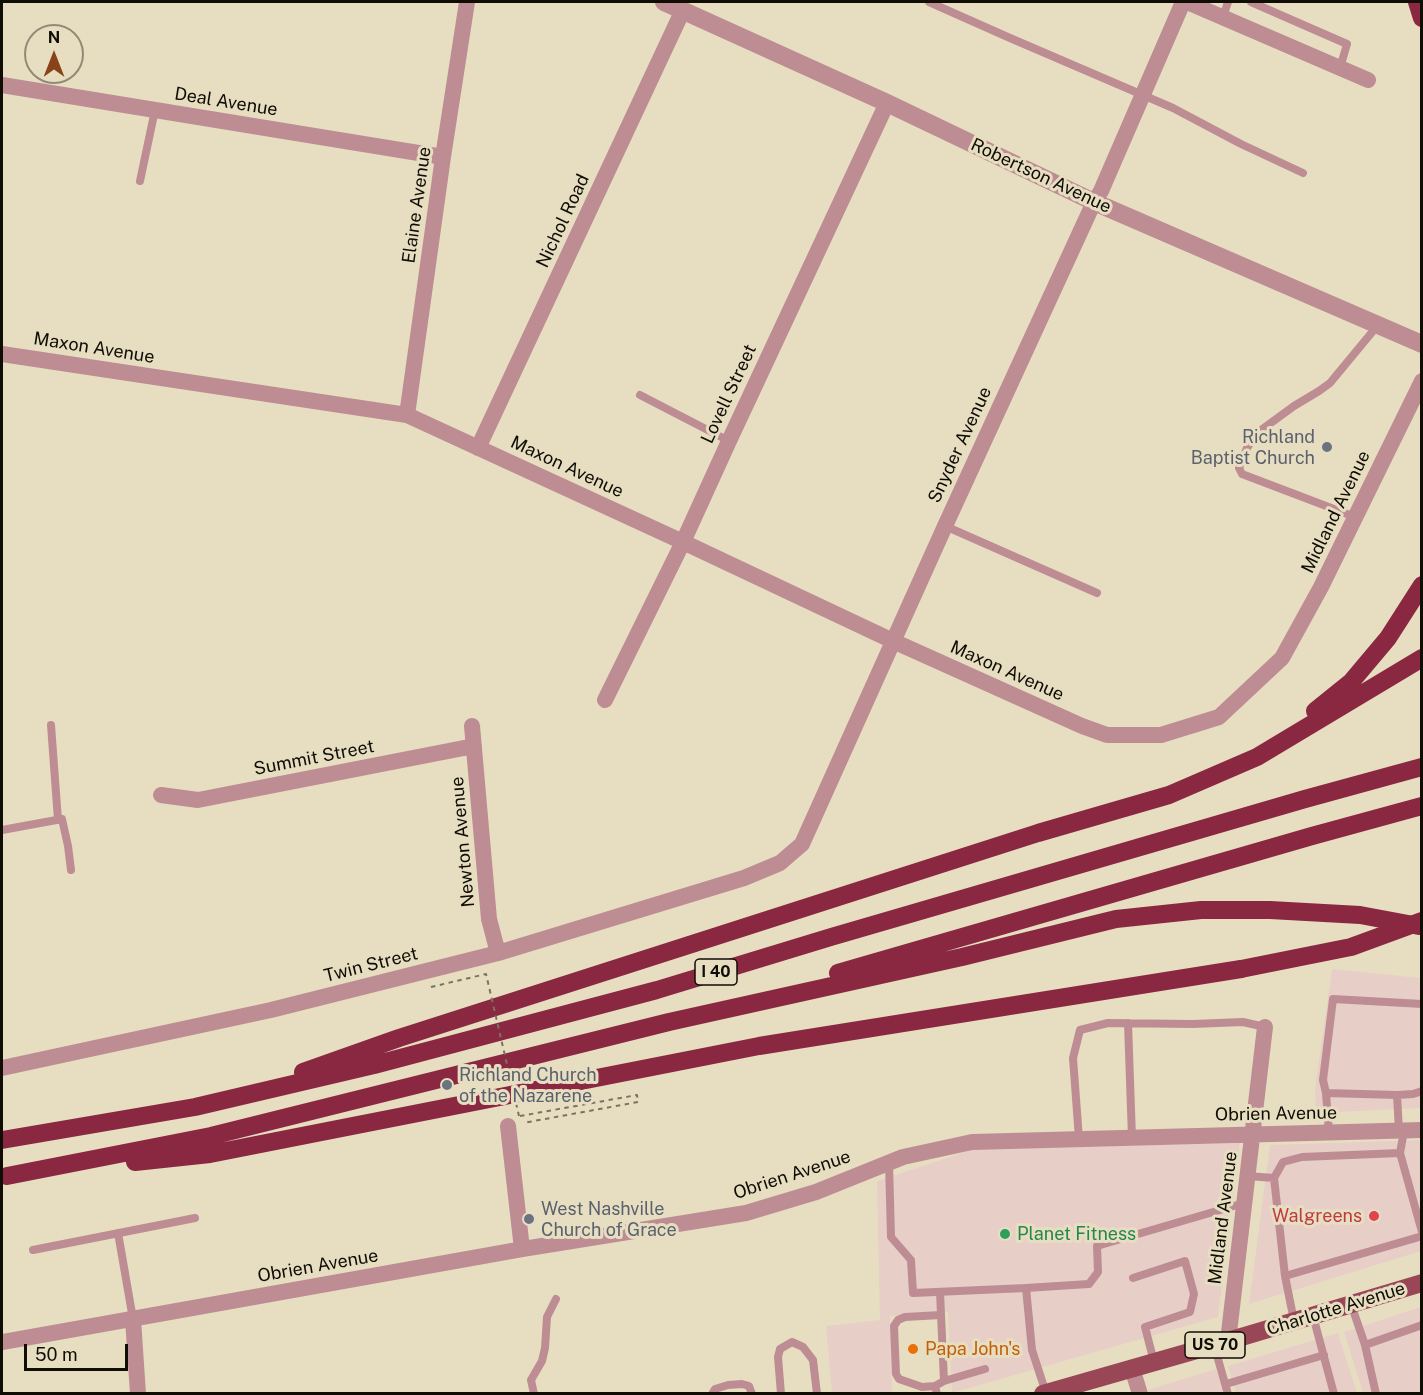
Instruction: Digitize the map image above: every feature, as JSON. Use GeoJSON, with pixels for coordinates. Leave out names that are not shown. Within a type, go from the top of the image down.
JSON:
{"type":"FeatureCollection","features":[{"type":"Feature","properties":{"kind":"highway"},"geometry":{"type":"LineString","coordinates":[[1420,2],[1422,18]]}},
{"type":"Feature","properties":{"kind":"highway"},"geometry":{"type":"LineString","coordinates":[[1257,757],[1351,682],[1388,638],[1422,585]]}},
{"type":"Feature","properties":{"kind":"highway"},"geometry":{"type":"LineString","coordinates":[[228,1100],[399,1038],[1038,833],[1169,795],[1257,757],[1422,658]]}},
{"type":"Feature","properties":{"kind":"highway","name":"I 40"},"geometry":{"type":"LineString","coordinates":[[2,1140],[195,1107],[374,1065],[657,990],[831,937],[1422,767]]}},
{"type":"Feature","properties":{"kind":"highway","name":"I 40"},"geometry":{"type":"LineString","coordinates":[[4,1177],[211,1136],[669,1022],[1422,806]]}},
{"type":"Feature","properties":{"kind":"highway"},"geometry":{"type":"LineString","coordinates":[[669,1022],[962,957],[1116,919],[1201,910],[1270,910],[1360,915],[1422,926]]}},
{"type":"Feature","properties":{"kind":"highway"},"geometry":{"type":"LineString","coordinates":[[4,1177],[210,1154],[759,1046],[1241,969],[1350,947],[1422,921]]}},
{"type":"Feature","properties":{"kind":"main road","name":"Charlotte Avenue"},"geometry":{"type":"LineString","coordinates":[[1045,1393],[1422,1283]]}},
{"type":"Feature","properties":{"kind":"street","name":"Elaine Avenue"},"geometry":{"type":"LineString","coordinates":[[407,415],[467,2]]}},
{"type":"Feature","properties":{"kind":"street","name":"Robertson Avenue"},"geometry":{"type":"LineString","coordinates":[[664,2],[887,103],[1094,201],[1422,344]]}},
{"type":"Feature","properties":{"kind":"street","name":"Snyder Avenue"},"geometry":{"type":"LineString","coordinates":[[744,878],[780,863],[802,844],[1185,2]]}},
{"type":"Feature","properties":{"kind":"street"},"geometry":{"type":"LineString","coordinates":[[1185,2],[1226,9],[1368,80]]}},
{"type":"Feature","properties":{"kind":"street","name":"Nichol Road"},"geometry":{"type":"LineString","coordinates":[[478,448],[683,10]]}},
{"type":"Feature","properties":{"kind":"street","name":"Deal Avenue"},"geometry":{"type":"LineString","coordinates":[[2,85],[443,157]]}},
{"type":"Feature","properties":{"kind":"street","name":"Lovell Street"},"geometry":{"type":"LineString","coordinates":[[605,700],[683,542],[887,103]]}},
{"type":"Feature","properties":{"kind":"street","name":"Maxon Avenue"},"geometry":{"type":"LineString","coordinates":[[2,354],[407,415],[893,641],[1082,726]]}},
{"type":"Feature","properties":{"kind":"street","name":"Midland Avenue"},"geometry":{"type":"LineString","coordinates":[[1082,726],[1107,735],[1161,735],[1219,717],[1282,658],[1321,586],[1422,381]]}},
{"type":"Feature","properties":{"kind":"street","name":"Newton Avenue"},"geometry":{"type":"LineString","coordinates":[[472,726],[489,919],[498,953]]}},
{"type":"Feature","properties":{"kind":"street","name":"Summit Street"},"geometry":{"type":"LineString","coordinates":[[160,795],[198,800],[474,746]]}},
{"type":"Feature","properties":{"kind":"street","name":"Twin Street"},"geometry":{"type":"LineString","coordinates":[[2,1068],[271,1010],[498,953],[744,878]]}},
{"type":"Feature","properties":{"kind":"street","name":"Midland Avenue"},"geometry":{"type":"LineString","coordinates":[[1221,1343],[1244,1203],[1265,1027]]}},
{"type":"Feature","properties":{"kind":"street"},"geometry":{"type":"LineString","coordinates":[[508,1126],[522,1249]]}},
{"type":"Feature","properties":{"kind":"street","name":"Obrien Avenue"},"geometry":{"type":"LineString","coordinates":[[2,1342],[522,1249],[746,1213],[816,1192],[903,1156],[972,1142],[1422,1130]]}},
{"type":"Feature","properties":{"kind":"street"},"geometry":{"type":"LineString","coordinates":[[133,1319],[138,1394]]}},
{"type":"Feature","properties":{"kind":"street"},"geometry":{"type":"LineString","coordinates":[[1132,1368],[1140,1394]]}},
{"type":"Feature","properties":{"kind":"lane"},"geometry":{"type":"LineString","coordinates":[[928,2],[1173,108],[1241,144],[1303,172]]}},
{"type":"Feature","properties":{"kind":"lane"},"geometry":{"type":"LineString","coordinates":[[1251,2],[1347,44],[1340,68]]}},
{"type":"Feature","properties":{"kind":"lane"},"geometry":{"type":"LineString","coordinates":[[140,181],[155,110]]}},
{"type":"Feature","properties":{"kind":"lane"},"geometry":{"type":"LineString","coordinates":[[1355,517],[1242,474],[1239,468],[1257,433],[1294,405],[1319,392],[1330,383],[1378,325]]}},
{"type":"Feature","properties":{"kind":"lane"},"geometry":{"type":"LineString","coordinates":[[640,395],[729,441]]}},
{"type":"Feature","properties":{"kind":"lane"},"geometry":{"type":"LineString","coordinates":[[945,526],[1097,593]]}},
{"type":"Feature","properties":{"kind":"lane"},"geometry":{"type":"LineString","coordinates":[[51,725],[58,820]]}},
{"type":"Feature","properties":{"kind":"lane"},"geometry":{"type":"LineString","coordinates":[[2,830],[62,819],[70,870]]}},
{"type":"Feature","properties":{"kind":"lane"},"geometry":{"type":"LineString","coordinates":[[1329,1133],[1323,1080],[1333,999],[1422,1004]]}},
{"type":"Feature","properties":{"kind":"lane"},"geometry":{"type":"LineString","coordinates":[[1079,1139],[1073,1058],[1080,1030],[1108,1023],[1243,1022],[1265,1027]]}},
{"type":"Feature","properties":{"kind":"lane"},"geometry":{"type":"LineString","coordinates":[[1128,1023],[1132,1138]]}},
{"type":"Feature","properties":{"kind":"lane"},"geometry":{"type":"LineString","coordinates":[[1326,1093],[1397,1095],[1422,1091]]}},
{"type":"Feature","properties":{"kind":"lane"},"geometry":{"type":"LineString","coordinates":[[1286,1275],[1422,1234],[1400,1153],[1401,1131],[1397,1095]]}},
{"type":"Feature","properties":{"kind":"lane"},"geometry":{"type":"LineString","coordinates":[[1293,1321],[1274,1178],[1282,1162],[1302,1157],[1400,1153]]}},
{"type":"Feature","properties":{"kind":"lane"},"geometry":{"type":"LineString","coordinates":[[889,1162],[891,1237],[911,1260],[913,1293],[1089,1284],[1098,1272],[1097,1246],[1244,1203]]}},
{"type":"Feature","properties":{"kind":"lane"},"geometry":{"type":"LineString","coordinates":[[1247,1176],[1274,1178]]}},
{"type":"Feature","properties":{"kind":"lane"},"geometry":{"type":"LineString","coordinates":[[33,1250],[195,1218]]}},
{"type":"Feature","properties":{"kind":"lane"},"geometry":{"type":"LineString","coordinates":[[118,1233],[133,1319]]}},
{"type":"Feature","properties":{"kind":"lane"},"geometry":{"type":"LineString","coordinates":[[1133,1278],[1185,1261],[1194,1294],[1191,1312],[1145,1327],[1154,1362]]}},
{"type":"Feature","properties":{"kind":"lane"},"geometry":{"type":"LineString","coordinates":[[1026,1288],[1032,1350],[1045,1393]]}},
{"type":"Feature","properties":{"kind":"lane"},"geometry":{"type":"LineString","coordinates":[[940,1292],[944,1381]]}},
{"type":"Feature","properties":{"kind":"lane"},"geometry":{"type":"LineString","coordinates":[[534,1394],[531,1380],[542,1361],[547,1317],[556,1299]]}},
{"type":"Feature","properties":{"kind":"lane"},"geometry":{"type":"LineString","coordinates":[[1351,1304],[1365,1345],[1376,1394]]}},
{"type":"Feature","properties":{"kind":"lane"},"geometry":{"type":"LineString","coordinates":[[941,1315],[905,1317],[898,1320],[894,1326],[896,1374],[899,1379],[936,1390],[944,1381],[985,1369]]}},
{"type":"Feature","properties":{"kind":"lane"},"geometry":{"type":"LineString","coordinates":[[1313,1316],[1334,1394]]}},
{"type":"Feature","properties":{"kind":"lane"},"geometry":{"type":"LineString","coordinates":[[1365,1345],[1422,1325]]}},
{"type":"Feature","properties":{"kind":"lane"},"geometry":{"type":"LineString","coordinates":[[782,1394],[778,1357],[780,1349],[792,1342],[803,1347],[813,1360],[817,1394]]}},
{"type":"Feature","properties":{"kind":"lane"},"geometry":{"type":"LineString","coordinates":[[1221,1343],[1228,1394]]}},
{"type":"Feature","properties":{"kind":"lane"},"geometry":{"type":"LineString","coordinates":[[1226,1384],[1324,1355]]}},
{"type":"Feature","properties":{"kind":"lane"},"geometry":{"type":"LineString","coordinates":[[711,1394],[715,1389],[742,1384],[749,1386],[752,1394]]}},
{"type":"Feature","properties":{"kind":"path"},"geometry":{"type":"LineString","coordinates":[[430,987],[486,974],[519,1116],[637,1095],[638,1102],[508,1126]]}},
{"type":"Feature","properties":{"kind":"shaded area"},"geometry":{"type":"Polygon","coordinates":[[[1332,969],[1421,978],[1421,1108],[1316,1113],[1315,1089],[1332,969]]]}},
{"type":"Feature","properties":{"kind":"shaded area"},"geometry":{"type":"Polygon","coordinates":[[[1421,1140],[1421,1251],[1249,1304],[1270,1145],[1421,1140]]]}},
{"type":"Feature","properties":{"kind":"shaded area"},"geometry":{"type":"Polygon","coordinates":[[[1240,1143],[1218,1317],[952,1393],[948,1312],[890,1316],[892,1393],[832,1393],[826,1326],[880,1320],[877,1181],[974,1149],[1240,1143]]]}},
{"type":"Feature","properties":{"kind":"shaded area"},"geometry":{"type":"Polygon","coordinates":[[[1421,1307],[1421,1393],[1363,1393],[1344,1332],[1421,1307]]]}},
{"type":"Feature","properties":{"kind":"shaded area"},"geometry":{"type":"Polygon","coordinates":[[[1338,1333],[1357,1393],[1236,1393],[1228,1366],[1338,1333]]]}},
{"type":"Feature","properties":{"kind":"shaded area"},"geometry":{"type":"Polygon","coordinates":[[[1216,1369],[1225,1393],[1149,1394],[1148,1390],[1216,1369]]]}},
{"type":"Feature","properties":{"kind":"place","name":"Richland Baptist Church"},"geometry":{"type":"Point","coordinates":[1327,447]}},
{"type":"Feature","properties":{"kind":"place","name":"Richland Church of the Nazarene"},"geometry":{"type":"Point","coordinates":[447,1085]}},
{"type":"Feature","properties":{"kind":"place","name":"Walgreens"},"geometry":{"type":"Point","coordinates":[1374,1216]}},
{"type":"Feature","properties":{"kind":"place","name":"West Nashville Church of Grace"},"geometry":{"type":"Point","coordinates":[529,1219]}},
{"type":"Feature","properties":{"kind":"place","name":"Planet Fitness"},"geometry":{"type":"Point","coordinates":[1005,1234]}},
{"type":"Feature","properties":{"kind":"place","name":"Papa John's"},"geometry":{"type":"Point","coordinates":[913,1349]}}]}
